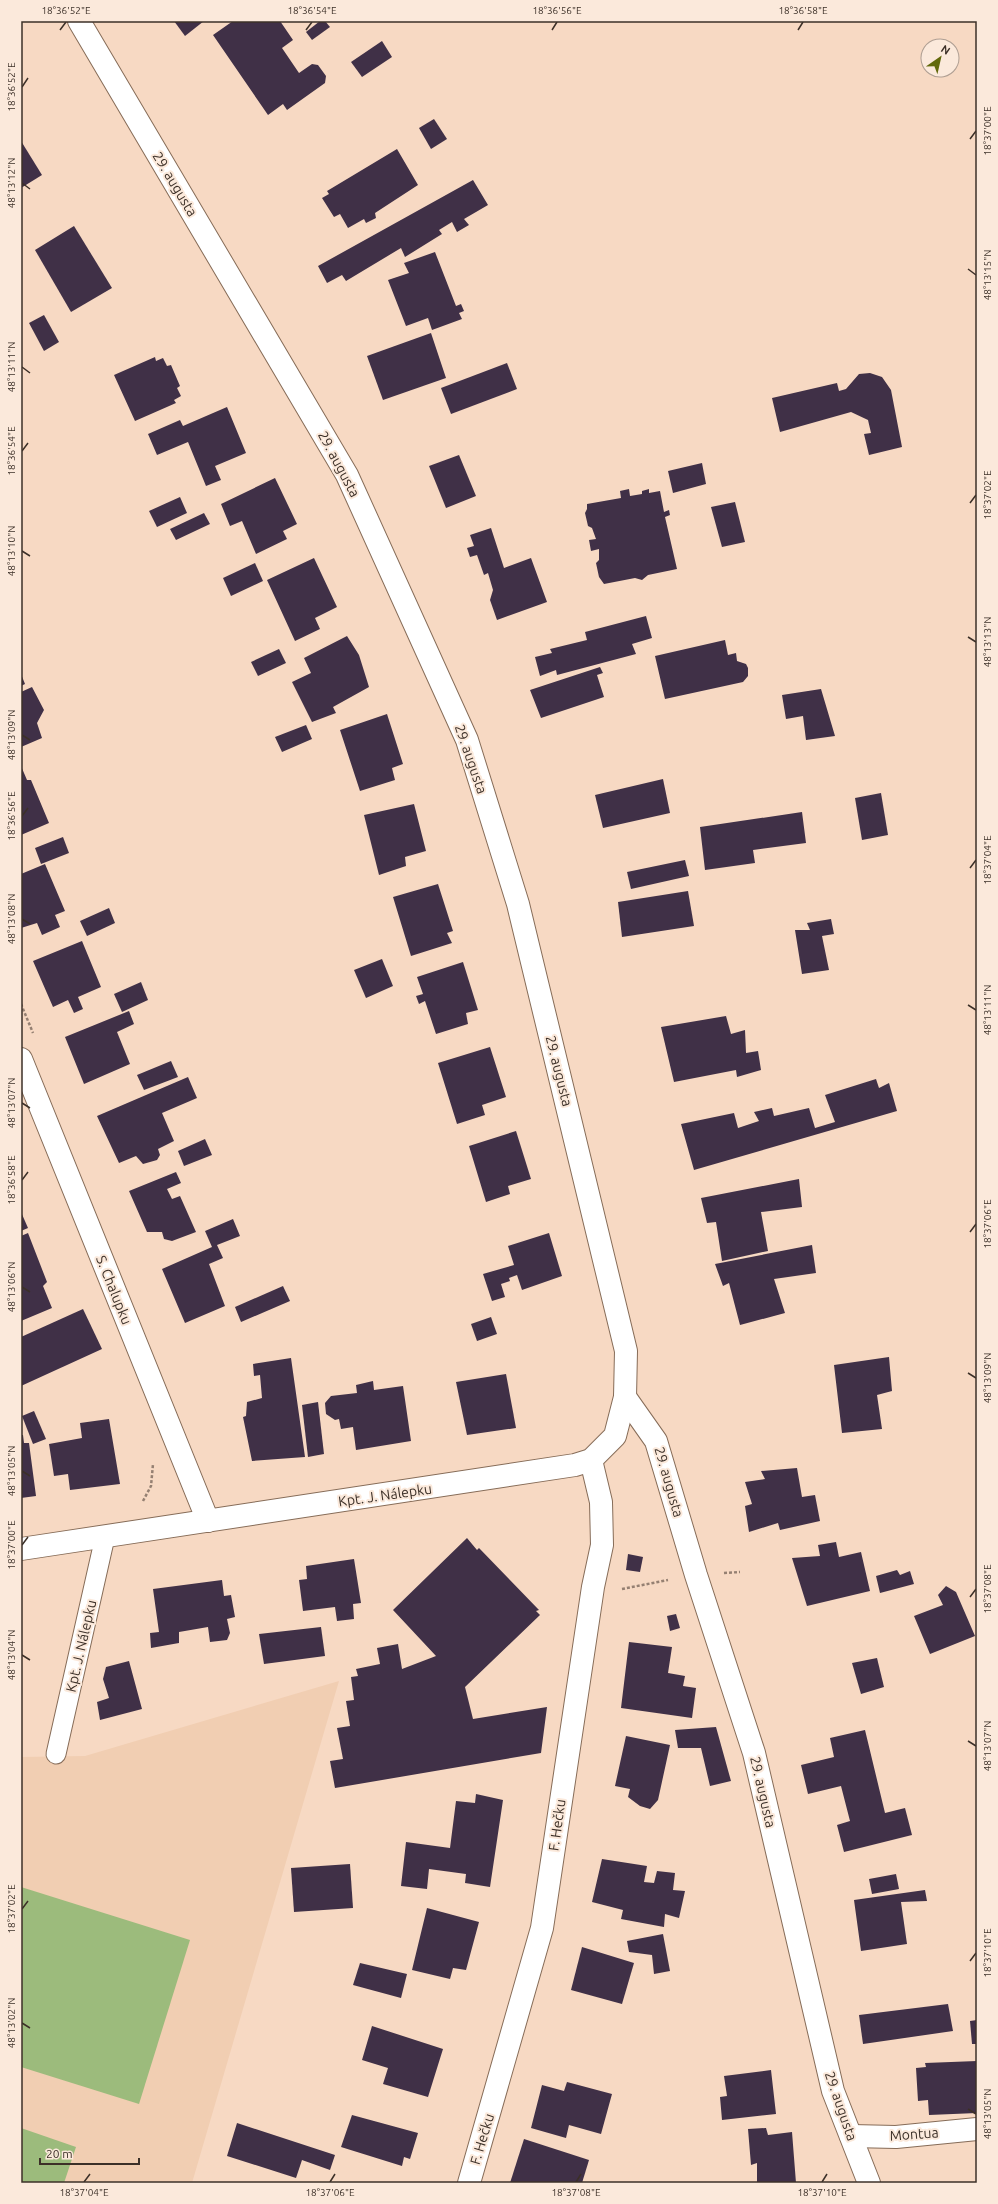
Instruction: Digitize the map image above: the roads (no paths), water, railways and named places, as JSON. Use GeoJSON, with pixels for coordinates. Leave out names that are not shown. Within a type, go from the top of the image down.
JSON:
{"type":"FeatureCollection","features":[{"type":"Feature","properties":{"kind":"street","name":"29. augusta"},"geometry":{"type":"LineString","coordinates":[[79,21],[347,475],[467,740],[518,904],[623,1336],[626,1351],[625,1398],[656,1441],[696,1575],[754,1753],[833,2091],[869,2183]]}},
{"type":"Feature","properties":{"kind":"street","name":"S. Chalupku"},"geometry":{"type":"LineString","coordinates":[[21,1059],[208,1521]]}},
{"type":"Feature","properties":{"kind":"street"},"geometry":{"type":"LineString","coordinates":[[591,1460],[615,1436],[625,1398]]}},
{"type":"Feature","properties":{"kind":"street","name":"Kpt. J. Nálepku"},"geometry":{"type":"LineString","coordinates":[[21,1550],[534,1472],[591,1460]]}},
{"type":"Feature","properties":{"kind":"street","name":"F. Hečku"},"geometry":{"type":"LineString","coordinates":[[469,2183],[542,1928],[592,1587],[602,1545],[601,1502],[591,1460]]}},
{"type":"Feature","properties":{"kind":"street","name":"Montua"},"geometry":{"type":"LineString","coordinates":[[851,2136],[896,2137],[977,2129]]}},
{"type":"Feature","properties":{"kind":"lane","name":"Kpt. J. Nálepku"},"geometry":{"type":"LineString","coordinates":[[56,1754],[105,1537]]}}]}
